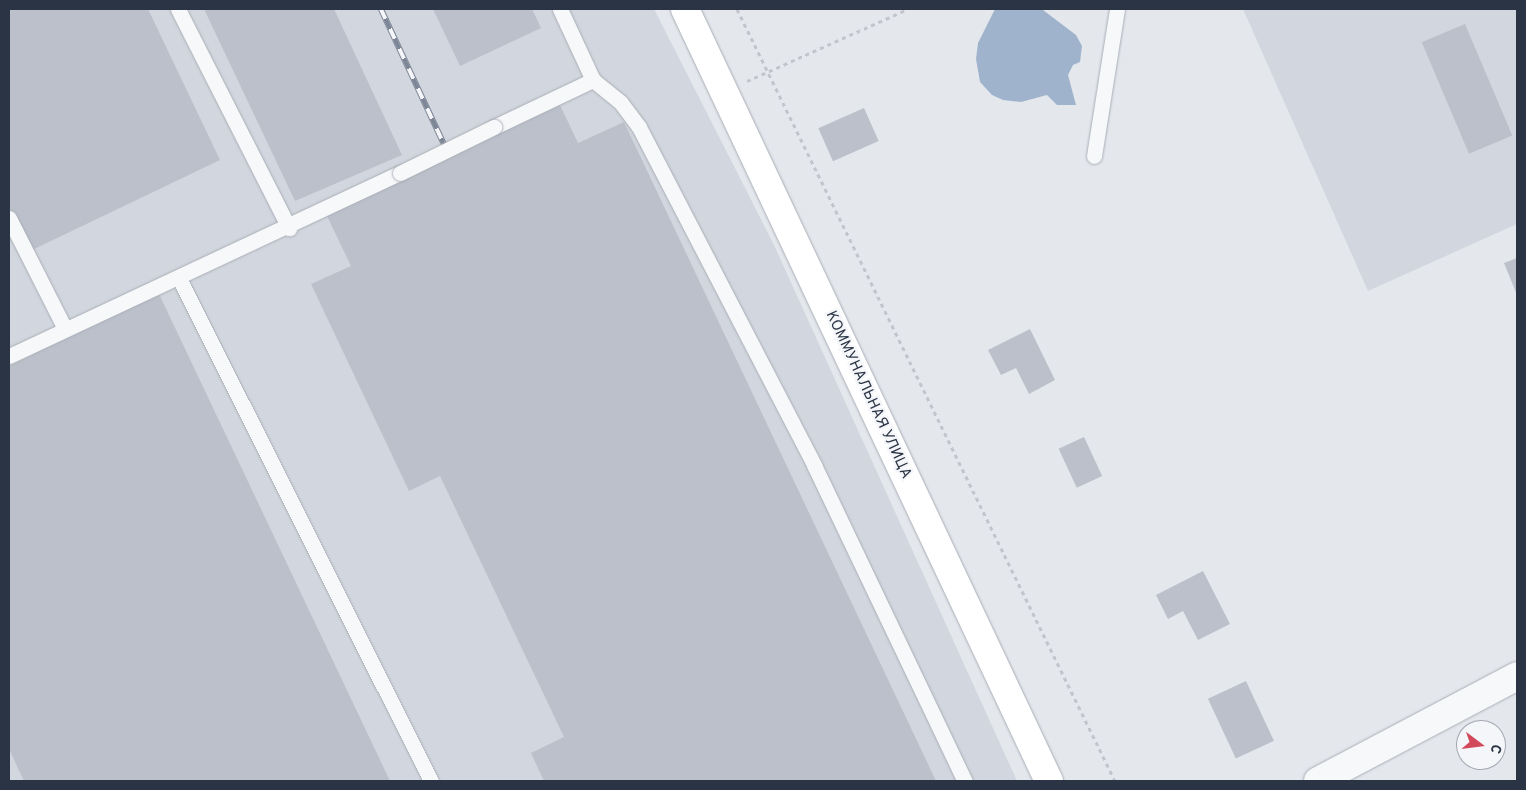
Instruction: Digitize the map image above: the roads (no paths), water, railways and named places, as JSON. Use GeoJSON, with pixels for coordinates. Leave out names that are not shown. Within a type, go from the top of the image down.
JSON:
{"type":"FeatureCollection","features":[{"type":"Feature","properties":{"kind":"street","name":"КОММУНАЛЬНАЯ УЛИЦА"},"geometry":{"type":"LineString","coordinates":[[685,9],[726,92],[1049,781]]}},
{"type":"Feature","properties":{"kind":"street"},"geometry":{"type":"LineString","coordinates":[[1318,781],[1517,676]]}},
{"type":"Feature","properties":{"kind":"lane"},"geometry":{"type":"LineString","coordinates":[[178,9],[289,228]]}},
{"type":"Feature","properties":{"kind":"lane"},"geometry":{"type":"LineString","coordinates":[[560,9],[593,80],[621,103],[639,127],[814,466],[965,781]]}},
{"type":"Feature","properties":{"kind":"lane"},"geometry":{"type":"LineString","coordinates":[[1094,156],[1117,9]]}},
{"type":"Feature","properties":{"kind":"lane"},"geometry":{"type":"LineString","coordinates":[[14,354],[289,228],[593,80]]}},
{"type":"Feature","properties":{"kind":"lane"},"geometry":{"type":"LineString","coordinates":[[9,218],[65,329]]}},
{"type":"Feature","properties":{"kind":"lane"},"geometry":{"type":"LineString","coordinates":[[178,278],[431,781]]}},
{"type":"Feature","properties":{"kind":"water"},"geometry":{"type":"Polygon","coordinates":[[[995,9],[1043,10],[1076,35],[1082,46],[1080,62],[1073,65],[1068,75],[1076,105],[1057,105],[1047,95],[1021,102],[1003,100],[992,95],[980,82],[976,59],[978,43],[995,9]]]}},
{"type":"Feature","properties":{"kind":"railway"},"geometry":{"type":"LineString","coordinates":[[381,9],[450,157]]}}]}
